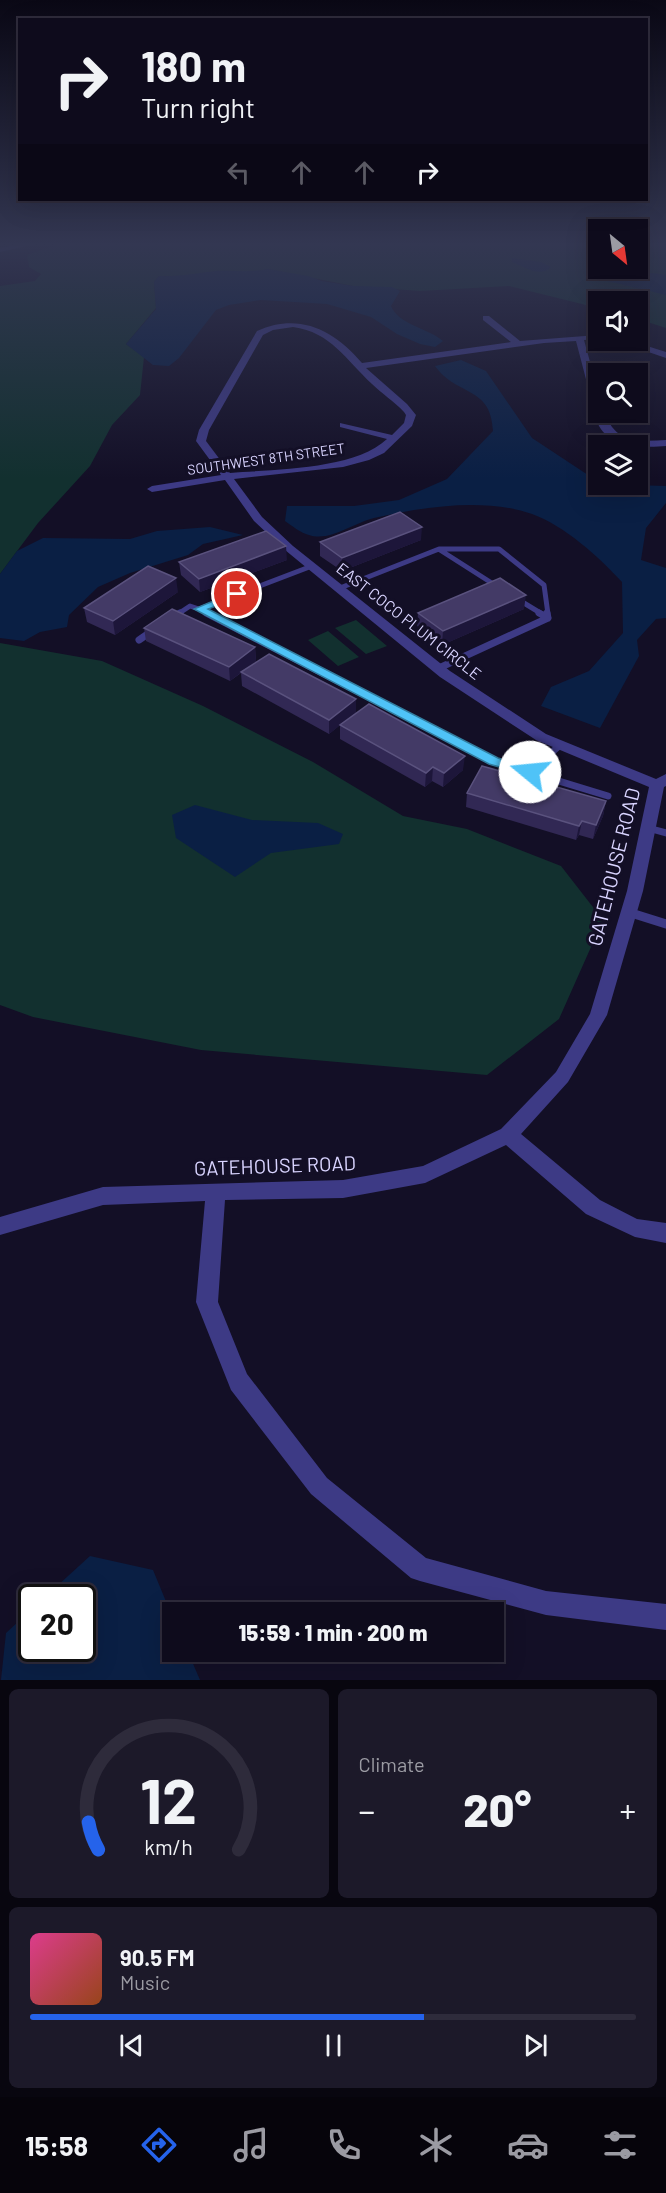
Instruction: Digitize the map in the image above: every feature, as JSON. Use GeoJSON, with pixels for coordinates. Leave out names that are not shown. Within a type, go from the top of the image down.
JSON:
{"type":"FeatureCollection","features":[{"type":"Feature","properties":{"kind":"street"},"geometry":{"type":"LineString","coordinates":[[491,322],[517,343]]}},
{"type":"Feature","properties":{"kind":"street","name":"EAST COCO PLUM CIRCLE"},"geometry":{"type":"LineString","coordinates":[[360,366],[343,346],[324,334],[302,325],[272,326],[260,333],[204,430],[201,441],[258,519],[312,566],[439,668],[541,737],[661,782]]}},
{"type":"Feature","properties":{"kind":"street"},"geometry":{"type":"LineString","coordinates":[[579,337],[588,370]]}},
{"type":"Feature","properties":{"kind":"street"},"geometry":{"type":"LineString","coordinates":[[360,366],[517,343],[588,337]]}},
{"type":"Feature","properties":{"kind":"street"},"geometry":{"type":"LineString","coordinates":[[648,349],[666,355]]}},
{"type":"Feature","properties":{"kind":"street","name":"SOUTHWEST 8TH STREET"},"geometry":{"type":"LineString","coordinates":[[152,489],[226,477],[343,464],[380,451],[409,424],[411,414],[405,406],[376,384],[360,366]]}},
{"type":"Feature","properties":{"kind":"street"},"geometry":{"type":"LineString","coordinates":[[603,423],[617,437],[632,442],[666,443]]}},
{"type":"Feature","properties":{"kind":"street"},"geometry":{"type":"LineString","coordinates":[[343,425],[394,438]]}},
{"type":"Feature","properties":{"kind":"street","name":"GATEHOUSE ROAD"},"geometry":{"type":"LineString","coordinates":[[0,1226],[104,1196],[343,1189],[426,1174],[508,1135],[562,1077],[598,1014],[628,912],[661,782]]}},
{"type":"Feature","properties":{"kind":"street"},"geometry":{"type":"LineString","coordinates":[[508,1135],[593,1207],[635,1228],[666,1233]]}},
{"type":"Feature","properties":{"kind":"street"},"geometry":{"type":"LineString","coordinates":[[216,1191],[207,1302],[239,1382],[319,1486],[420,1569],[546,1603],[666,1617]]}},
{"type":"Feature","properties":{"kind":"lane"},"geometry":{"type":"LineString","coordinates":[[439,549],[548,618]]}},
{"type":"Feature","properties":{"kind":"lane"},"geometry":{"type":"LineString","coordinates":[[340,588],[439,549],[499,549],[544,585],[548,618]]}},
{"type":"Feature","properties":{"kind":"lane"},"geometry":{"type":"LineString","coordinates":[[199,609],[312,566]]}},
{"type":"Feature","properties":{"kind":"lane"},"geometry":{"type":"LineString","coordinates":[[165,623],[190,606],[199,609],[493,761],[608,795]]}},
{"type":"Feature","properties":{"kind":"lane"},"geometry":{"type":"LineString","coordinates":[[439,668],[548,618]]}},
{"type":"Feature","properties":{"kind":"lane"},"geometry":{"type":"LineString","coordinates":[[139,640],[156,628]]}},
{"type":"Feature","properties":{"kind":"lane"},"geometry":{"type":"LineString","coordinates":[[530,772],[560,745]]}},
{"type":"Feature","properties":{"kind":"lane"},"geometry":{"type":"LineString","coordinates":[[648,828],[666,833]]}},
{"type":"Feature","properties":{"kind":"lane"},"geometry":{"type":"LineString","coordinates":[[628,912],[666,924]]}},
{"type":"Feature","properties":{"kind":"green space"},"geometry":{"type":"Polygon","coordinates":[[[0,322],[144,322],[126,344],[144,357],[140,395],[112,425],[90,466],[38,523],[0,574],[0,322]]]}},
{"type":"Feature","properties":{"kind":"green space"},"geometry":{"type":"Polygon","coordinates":[[[649,322],[666,322],[666,328],[649,322]]]}},
{"type":"Feature","properties":{"kind":"green space"},"geometry":{"type":"Polygon","coordinates":[[[356,620],[387,646],[366,654],[335,628],[356,620]]]}},
{"type":"Feature","properties":{"kind":"green space"},"geometry":{"type":"Polygon","coordinates":[[[328,631],[359,657],[338,666],[308,640],[328,631]]]}},
{"type":"Feature","properties":{"kind":"green space"},"geometry":{"type":"Polygon","coordinates":[[[0,643],[102,661],[203,706],[313,762],[403,816],[467,829],[561,866],[603,920],[559,1019],[487,1075],[201,1050],[33,1017],[0,1005],[0,643]]]}},
{"type":"Feature","properties":{"kind":"water"},"geometry":{"type":"Polygon","coordinates":[[[145,322],[206,322],[179,358],[169,366],[153,365],[126,344],[145,322]]]}},
{"type":"Feature","properties":{"kind":"water"},"geometry":{"type":"Polygon","coordinates":[[[379,322],[408,322],[443,341],[435,347],[420,344],[397,334],[379,322]]]}},
{"type":"Feature","properties":{"kind":"water"},"geometry":{"type":"Polygon","coordinates":[[[461,360],[486,371],[532,438],[588,475],[588,495],[648,495],[648,485],[666,486],[666,503],[646,528],[641,560],[666,568],[666,618],[656,619],[637,640],[639,656],[600,728],[541,706],[551,687],[589,671],[623,633],[622,582],[592,553],[557,526],[532,514],[513,509],[473,505],[433,507],[393,514],[366,520],[325,536],[306,534],[285,521],[287,506],[354,506],[399,500],[447,479],[493,431],[491,416],[480,398],[453,383],[435,366],[461,360]]]}},
{"type":"Feature","properties":{"kind":"water"},"geometry":{"type":"Polygon","coordinates":[[[210,527],[243,535],[203,544],[188,555],[130,573],[98,587],[69,615],[67,627],[40,632],[24,641],[0,638],[0,574],[17,551],[43,538],[130,539],[157,531],[210,527]]]}},
{"type":"Feature","properties":{"kind":"water"},"geometry":{"type":"Polygon","coordinates":[[[195,805],[252,820],[318,823],[343,834],[339,844],[271,853],[235,877],[176,838],[172,815],[195,805]]]}},
{"type":"Feature","properties":{"kind":"water"},"geometry":{"type":"Polygon","coordinates":[[[90,1556],[153,1570],[166,1602],[162,1602],[162,1662],[192,1662],[200,1680],[1,1680],[6,1633],[18,1622],[18,1662],[96,1662],[96,1584],[59,1584],[90,1556]]]}},
{"type":"Feature","properties":{"kind":"building"},"geometry":{"type":"Polygon","coordinates":[[[400,512],[422,527],[342,558],[320,542],[400,512]]]}},
{"type":"Feature","properties":{"kind":"building"},"geometry":{"type":"Polygon","coordinates":[[[266,531],[286,546],[199,579],[179,562],[266,531]]]}},
{"type":"Feature","properties":{"kind":"building"},"geometry":{"type":"Polygon","coordinates":[[[148,566],[176,578],[113,621],[84,608],[148,566]]]}},
{"type":"Feature","properties":{"kind":"building"},"geometry":{"type":"Polygon","coordinates":[[[500,578],[526,595],[443,631],[418,613],[500,578]]]}},
{"type":"Feature","properties":{"kind":"building"},"geometry":{"type":"Polygon","coordinates":[[[172,609],[255,647],[229,667],[144,628],[172,609]]]}},
{"type":"Feature","properties":{"kind":"building"},"geometry":{"type":"Polygon","coordinates":[[[269,654],[356,699],[329,720],[241,672],[269,654]]]}},
{"type":"Feature","properties":{"kind":"building"},"geometry":{"type":"Polygon","coordinates":[[[369,704],[465,756],[444,773],[433,767],[426,773],[340,725],[369,704]]]}},
{"type":"Feature","properties":{"kind":"building"},"geometry":{"type":"Polygon","coordinates":[[[482,766],[606,801],[596,825],[582,821],[579,826],[467,793],[482,766]]]}},
{"type":"Feature","properties":{"kind":"route"},"geometry":{"type":"LineString","coordinates":[[237,594],[199,609],[493,761],[530,772]]}}]}
